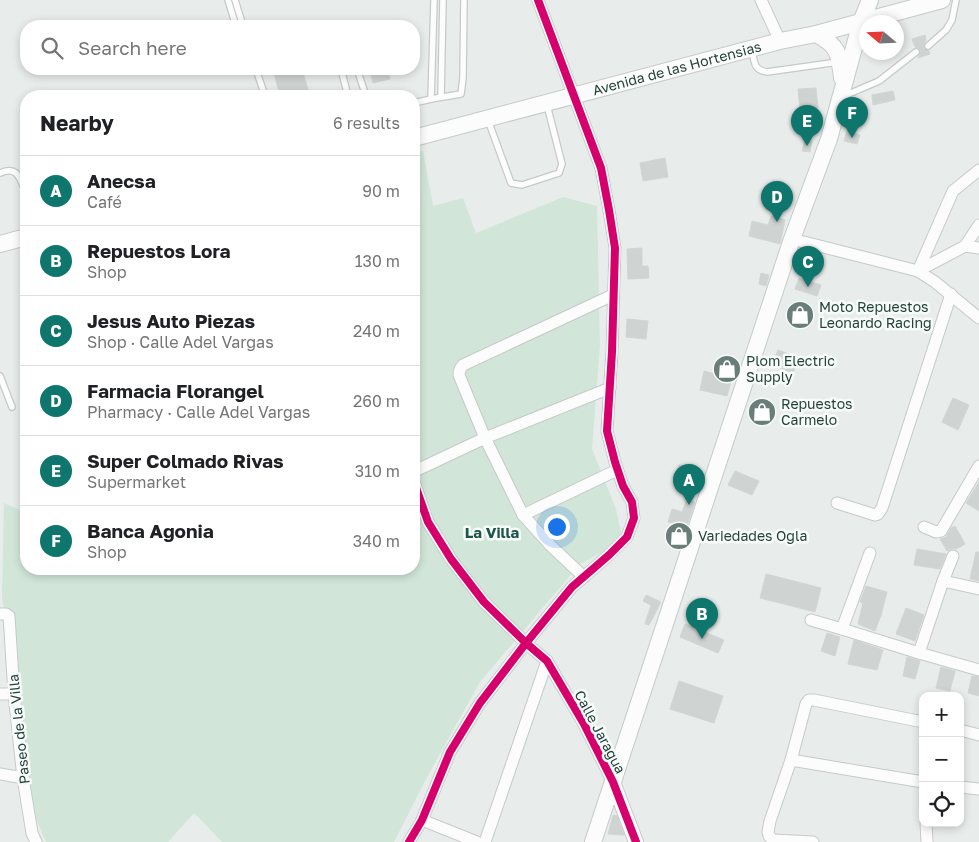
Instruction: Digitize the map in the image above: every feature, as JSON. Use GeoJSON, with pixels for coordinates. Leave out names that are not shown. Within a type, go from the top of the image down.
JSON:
{"type":"FeatureCollection","features":[{"type":"Feature","properties":{"kind":"main road"},"geometry":{"type":"LineString","coordinates":[[862,0],[862,15]]}},
{"type":"Feature","properties":{"kind":"main road"},"geometry":{"type":"LineString","coordinates":[[865,15],[870,0]]}},
{"type":"Feature","properties":{"kind":"main road","name":"Avenida de las Hortensias"},"geometry":{"type":"LineString","coordinates":[[886,15],[942,0]]}},
{"type":"Feature","properties":{"kind":"main road"},"geometry":{"type":"LineString","coordinates":[[902,15],[914,7]]}},
{"type":"Feature","properties":{"kind":"main road","name":"Avenida de las Hortensias"},"geometry":{"type":"LineString","coordinates":[[420,136],[751,48],[859,23]]}},
{"type":"Feature","properties":{"kind":"main road"},"geometry":{"type":"LineString","coordinates":[[593,842],[792,239],[829,139],[859,32]]}},
{"type":"Feature","properties":{"kind":"main road"},"geometry":{"type":"LineString","coordinates":[[816,34],[825,38],[833,45],[839,56],[841,91]]}},
{"type":"Feature","properties":{"kind":"main road"},"geometry":{"type":"LineString","coordinates":[[841,91],[859,60]]}},
{"type":"Feature","properties":{"kind":"main road"},"geometry":{"type":"LineString","coordinates":[[0,244],[20,239]]}},
{"type":"Feature","properties":{"kind":"street"},"geometry":{"type":"LineString","coordinates":[[409,842],[422,820],[450,752],[480,703],[572,587],[627,537],[634,518],[632,502],[617,470],[607,431],[612,352],[614,248],[606,193],[600,168],[538,0]]}},
{"type":"Feature","properties":{"kind":"street"},"geometry":{"type":"LineString","coordinates":[[761,0],[780,41]]}},
{"type":"Feature","properties":{"kind":"street"},"geometry":{"type":"LineString","coordinates":[[918,271],[953,191],[979,170]]}},
{"type":"Feature","properties":{"kind":"street"},"geometry":{"type":"LineString","coordinates":[[918,271],[965,246],[979,225]]}},
{"type":"Feature","properties":{"kind":"street"},"geometry":{"type":"LineString","coordinates":[[792,239],[918,271],[951,294],[979,318]]}},
{"type":"Feature","properties":{"kind":"street"},"geometry":{"type":"LineString","coordinates":[[965,246],[979,248]]}},
{"type":"Feature","properties":{"kind":"street"},"geometry":{"type":"LineString","coordinates":[[837,503],[875,515],[882,508],[951,294]]}},
{"type":"Feature","properties":{"kind":"street"},"geometry":{"type":"LineString","coordinates":[[584,577],[551,546],[523,515],[485,438],[459,375],[460,367],[463,365],[613,295]]}},
{"type":"Feature","properties":{"kind":"street"},"geometry":{"type":"LineString","coordinates":[[420,469],[485,438],[610,388]]}},
{"type":"Feature","properties":{"kind":"street"},"geometry":{"type":"LineString","coordinates":[[924,527],[936,532],[941,530],[979,466]]}},
{"type":"Feature","properties":{"kind":"street"},"geometry":{"type":"LineString","coordinates":[[523,515],[617,470]]}},
{"type":"Feature","properties":{"kind":"street","name":"Calle Jaragua"},"geometry":{"type":"LineString","coordinates":[[420,499],[428,522],[451,559],[484,602],[547,661],[584,724],[613,782],[636,842]]}},
{"type":"Feature","properties":{"kind":"street"},"geometry":{"type":"LineString","coordinates":[[842,629],[870,553]]}},
{"type":"Feature","properties":{"kind":"street"},"geometry":{"type":"LineString","coordinates":[[919,653],[953,556]]}},
{"type":"Feature","properties":{"kind":"street"},"geometry":{"type":"LineString","coordinates":[[943,581],[979,589]]}},
{"type":"Feature","properties":{"kind":"street","name":"Paseo de la Villa"},"geometry":{"type":"LineString","coordinates":[[4,614],[23,778],[32,833],[36,842]]}},
{"type":"Feature","properties":{"kind":"street"},"geometry":{"type":"LineString","coordinates":[[811,620],[979,670]]}},
{"type":"Feature","properties":{"kind":"street"},"geometry":{"type":"LineString","coordinates":[[486,842],[547,661]]}},
{"type":"Feature","properties":{"kind":"street"},"geometry":{"type":"LineString","coordinates":[[0,694],[14,694]]}},
{"type":"Feature","properties":{"kind":"street"},"geometry":{"type":"LineString","coordinates":[[813,842],[773,840],[768,832],[791,760],[806,704],[809,700],[919,721]]}},
{"type":"Feature","properties":{"kind":"street"},"geometry":{"type":"LineString","coordinates":[[964,731],[979,735]]}},
{"type":"Feature","properties":{"kind":"street"},"geometry":{"type":"LineString","coordinates":[[791,760],[919,781]]}},
{"type":"Feature","properties":{"kind":"street"},"geometry":{"type":"LineString","coordinates":[[0,774],[23,778]]}},
{"type":"Feature","properties":{"kind":"street"},"geometry":{"type":"LineString","coordinates":[[964,787],[979,789]]}},
{"type":"Feature","properties":{"kind":"street"},"geometry":{"type":"LineString","coordinates":[[422,820],[477,842]]}},
{"type":"Feature","properties":{"kind":"street"},"geometry":{"type":"LineString","coordinates":[[926,827],[927,842]]}},
{"type":"Feature","properties":{"kind":"lane"},"geometry":{"type":"LineString","coordinates":[[228,0],[234,20]]}},
{"type":"Feature","properties":{"kind":"lane"},"geometry":{"type":"LineString","coordinates":[[235,0],[241,20]]}},
{"type":"Feature","properties":{"kind":"lane"},"geometry":{"type":"LineString","coordinates":[[431,98],[434,0]]}},
{"type":"Feature","properties":{"kind":"lane"},"geometry":{"type":"LineString","coordinates":[[440,97],[444,0]]}},
{"type":"Feature","properties":{"kind":"lane"},"geometry":{"type":"LineString","coordinates":[[420,101],[461,94],[464,0]]}},
{"type":"Feature","properties":{"kind":"lane"},"geometry":{"type":"LineString","coordinates":[[928,46],[946,30],[952,20],[956,0]]}},
{"type":"Feature","properties":{"kind":"lane"},"geometry":{"type":"LineString","coordinates":[[751,48],[756,68],[760,71],[767,72],[840,62]]}},
{"type":"Feature","properties":{"kind":"lane"},"geometry":{"type":"LineString","coordinates":[[841,91],[867,87],[879,82],[916,52]]}},
{"type":"Feature","properties":{"kind":"lane"},"geometry":{"type":"LineString","coordinates":[[258,75],[263,90]]}},
{"type":"Feature","properties":{"kind":"lane"},"geometry":{"type":"LineString","coordinates":[[343,75],[346,90]]}},
{"type":"Feature","properties":{"kind":"lane"},"geometry":{"type":"LineString","coordinates":[[359,75],[364,90]]}},
{"type":"Feature","properties":{"kind":"lane"},"geometry":{"type":"LineString","coordinates":[[487,118],[511,182],[522,185],[559,173],[562,164],[546,103]]}},
{"type":"Feature","properties":{"kind":"lane"},"geometry":{"type":"LineString","coordinates":[[0,173],[11,170],[16,172],[20,180]]}},
{"type":"Feature","properties":{"kind":"lane"},"geometry":{"type":"LineString","coordinates":[[0,376],[12,407]]}},
{"type":"Feature","properties":{"kind":"green space"},"geometry":{"type":"Polygon","coordinates":[[[423,151],[433,206],[463,198],[476,233],[563,197],[597,206],[600,346],[592,449],[616,509],[623,541],[580,564],[480,682],[425,781],[394,842],[222,842],[194,813],[168,842],[46,842],[26,796],[22,703],[18,663],[2,599],[4,503],[20,510],[20,575],[420,575],[420,152],[423,151]]]}},
{"type":"Feature","properties":{"kind":"building"},"geometry":{"type":"Polygon","coordinates":[[[925,35],[924,47],[930,54],[918,58],[921,51],[915,47],[912,39],[925,35]]]}},
{"type":"Feature","properties":{"kind":"building"},"geometry":{"type":"Polygon","coordinates":[[[275,75],[304,75],[308,90],[278,90],[275,75]]]}},
{"type":"Feature","properties":{"kind":"building"},"geometry":{"type":"Polygon","coordinates":[[[371,75],[389,75],[390,79],[373,83],[371,75]]]}},
{"type":"Feature","properties":{"kind":"building"},"geometry":{"type":"Polygon","coordinates":[[[816,88],[818,108],[800,110],[798,89],[816,88]]]}},
{"type":"Feature","properties":{"kind":"building"},"geometry":{"type":"Polygon","coordinates":[[[893,91],[895,100],[873,105],[872,95],[893,91]]]}},
{"type":"Feature","properties":{"kind":"building"},"geometry":{"type":"Polygon","coordinates":[[[847,131],[860,135],[857,144],[844,141],[847,131]]]}},
{"type":"Feature","properties":{"kind":"building"},"geometry":{"type":"Polygon","coordinates":[[[805,140],[812,141],[810,152],[802,151],[805,140]]]}},
{"type":"Feature","properties":{"kind":"building"},"geometry":{"type":"Polygon","coordinates":[[[665,158],[668,177],[643,181],[640,163],[665,158]]]}},
{"type":"Feature","properties":{"kind":"building"},"geometry":{"type":"Polygon","coordinates":[[[771,216],[785,220],[780,244],[749,236],[752,221],[768,225],[771,216]]]}},
{"type":"Feature","properties":{"kind":"building"},"geometry":{"type":"Polygon","coordinates":[[[642,248],[642,266],[648,266],[649,278],[628,279],[627,249],[642,248]]]}},
{"type":"Feature","properties":{"kind":"building"},"geometry":{"type":"Polygon","coordinates":[[[761,273],[769,275],[766,286],[759,284],[761,273]]]}},
{"type":"Feature","properties":{"kind":"building"},"geometry":{"type":"Polygon","coordinates":[[[799,278],[821,285],[817,296],[795,289],[799,278]]]}},
{"type":"Feature","properties":{"kind":"building","name":"Moto Repuestos Leonardo Racing"},"geometry":{"type":"Polygon","coordinates":[[[794,308],[809,313],[806,322],[790,317],[794,308]]]}},
{"type":"Feature","properties":{"kind":"building"},"geometry":{"type":"Polygon","coordinates":[[[627,319],[648,321],[646,339],[626,337],[627,319]]]}},
{"type":"Feature","properties":{"kind":"building"},"geometry":{"type":"Polygon","coordinates":[[[778,350],[799,358],[793,373],[772,365],[778,350]]]}},
{"type":"Feature","properties":{"kind":"building"},"geometry":{"type":"Polygon","coordinates":[[[721,359],[738,366],[732,378],[727,396],[700,390],[704,371],[715,374],[721,359]]]}},
{"type":"Feature","properties":{"kind":"building"},"geometry":{"type":"Polygon","coordinates":[[[953,398],[969,405],[958,430],[942,422],[953,398]]]}},
{"type":"Feature","properties":{"kind":"building","name":"Repuestos Carmelo"},"geometry":{"type":"Polygon","coordinates":[[[756,404],[772,409],[768,420],[753,415],[756,404]]]}},
{"type":"Feature","properties":{"kind":"building"},"geometry":{"type":"Polygon","coordinates":[[[679,465],[697,470],[694,483],[675,478],[679,465]]]}},
{"type":"Feature","properties":{"kind":"building"},"geometry":{"type":"Polygon","coordinates":[[[735,471],[759,481],[752,495],[728,485],[735,471]]]}},
{"type":"Feature","properties":{"kind":"building"},"geometry":{"type":"Polygon","coordinates":[[[979,482],[979,511],[966,503],[979,482]]]}},
{"type":"Feature","properties":{"kind":"building"},"geometry":{"type":"Polygon","coordinates":[[[687,499],[695,502],[681,543],[673,540],[678,524],[668,522],[672,509],[682,512],[687,499]]]}},
{"type":"Feature","properties":{"kind":"building"},"geometry":{"type":"Polygon","coordinates":[[[955,526],[965,544],[947,551],[940,539],[946,537],[951,528],[955,526]]]}},
{"type":"Feature","properties":{"kind":"building"},"geometry":{"type":"Polygon","coordinates":[[[917,549],[946,554],[940,569],[914,565],[917,549]]]}},
{"type":"Feature","properties":{"kind":"building"},"geometry":{"type":"Polygon","coordinates":[[[976,552],[979,552],[979,581],[970,579],[976,552]]]}},
{"type":"Feature","properties":{"kind":"building"},"geometry":{"type":"Polygon","coordinates":[[[766,574],[821,588],[815,612],[760,598],[766,574]]]}},
{"type":"Feature","properties":{"kind":"building"},"geometry":{"type":"Polygon","coordinates":[[[866,586],[887,592],[875,631],[858,624],[863,603],[860,602],[866,586]]]}},
{"type":"Feature","properties":{"kind":"building"},"geometry":{"type":"Polygon","coordinates":[[[646,595],[661,602],[649,625],[645,624],[651,605],[643,601],[646,595]]]}},
{"type":"Feature","properties":{"kind":"building"},"geometry":{"type":"Polygon","coordinates":[[[906,608],[924,615],[915,641],[896,634],[906,608]]]}},
{"type":"Feature","properties":{"kind":"building"},"geometry":{"type":"Polygon","coordinates":[[[685,624],[724,640],[718,653],[680,637],[685,624]]]}},
{"type":"Feature","properties":{"kind":"building"},"geometry":{"type":"Polygon","coordinates":[[[827,633],[840,637],[835,656],[821,651],[827,633]]]}},
{"type":"Feature","properties":{"kind":"building"},"geometry":{"type":"Polygon","coordinates":[[[854,640],[883,650],[877,670],[848,664],[854,640]]]}},
{"type":"Feature","properties":{"kind":"building"},"geometry":{"type":"Polygon","coordinates":[[[907,657],[920,661],[915,679],[903,676],[907,657]]]}},
{"type":"Feature","properties":{"kind":"building"},"geometry":{"type":"Polygon","coordinates":[[[941,667],[955,671],[950,691],[936,688],[941,667]]]}},
{"type":"Feature","properties":{"kind":"building"},"geometry":{"type":"Polygon","coordinates":[[[972,676],[979,677],[979,696],[968,693],[972,676]]]}},
{"type":"Feature","properties":{"kind":"building"},"geometry":{"type":"Polygon","coordinates":[[[679,681],[723,696],[714,723],[670,709],[679,681]]]}},
{"type":"Feature","properties":{"kind":"building"},"geometry":{"type":"Polygon","coordinates":[[[613,815],[617,816],[624,835],[608,834],[613,815]]]}},
{"type":"Feature","properties":{"kind":"cycle path"},"geometry":{"type":"LineString","coordinates":[[409,842],[422,820],[450,752],[480,703],[572,587],[627,537],[634,518],[632,502],[623,486],[607,431],[612,352],[615,248],[609,210],[601,168],[538,0]]}},
{"type":"Feature","properties":{"kind":"cycle path"},"geometry":{"type":"LineString","coordinates":[[420,499],[428,522],[451,559],[484,602],[547,661],[584,724],[613,782],[636,842]]}},
{"type":"Feature","properties":{"kind":"place","name":"Banca Agonia"},"geometry":{"type":"Point","coordinates":[852,138]}},
{"type":"Feature","properties":{"kind":"place","name":"Super Colmado Rivas"},"geometry":{"type":"Point","coordinates":[807,146]}},
{"type":"Feature","properties":{"kind":"place","name":"Farmacia Florangel"},"geometry":{"type":"Point","coordinates":[777,222]}},
{"type":"Feature","properties":{"kind":"place","name":"Jesus Auto Piezas"},"geometry":{"type":"Point","coordinates":[808,287]}},
{"type":"Feature","properties":{"kind":"place","name":"Moto Repuestos Leonardo Racing"},"geometry":{"type":"Point","coordinates":[800,315]}},
{"type":"Feature","properties":{"kind":"place","name":"Plom Electric Supply"},"geometry":{"type":"Point","coordinates":[727,369]}},
{"type":"Feature","properties":{"kind":"place","name":"Repuestos Carmelo"},"geometry":{"type":"Point","coordinates":[762,412]}},
{"type":"Feature","properties":{"kind":"place","name":"Anecsa"},"geometry":{"type":"Point","coordinates":[689,505]}},
{"type":"Feature","properties":{"kind":"place","name":"Variedades Ogla"},"geometry":{"type":"Point","coordinates":[679,536]}},
{"type":"Feature","properties":{"kind":"place","name":"Repuestos Lora"},"geometry":{"type":"Point","coordinates":[702,639]}},
{"type":"Feature","properties":{"kind":"district","name":"La Villa"},"geometry":{"type":"Point","coordinates":[492,533]}}]}
